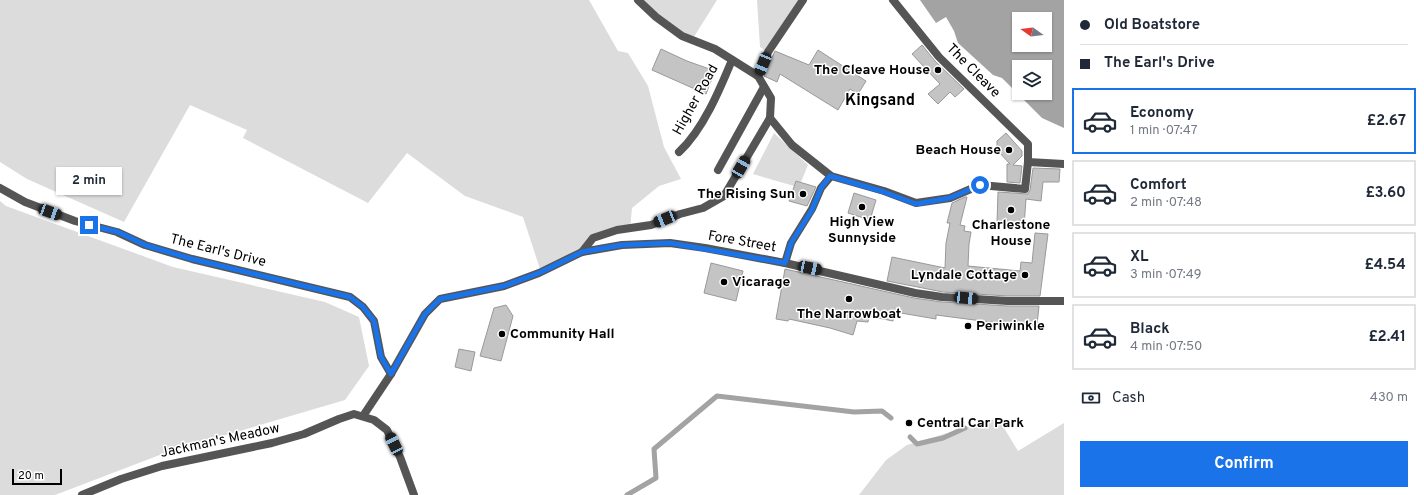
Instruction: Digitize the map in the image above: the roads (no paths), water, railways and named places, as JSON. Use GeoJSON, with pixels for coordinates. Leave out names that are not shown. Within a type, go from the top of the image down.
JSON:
{"type":"FeatureCollection","features":[{"type":"Feature","properties":{"kind":"street"},"geometry":{"type":"LineString","coordinates":[[582,252],[593,238],[617,230],[651,225],[680,214],[704,208],[724,196],[770,118],[771,98],[758,76],[715,49],[682,36],[656,17],[638,0]]}},
{"type":"Feature","properties":{"kind":"street"},"geometry":{"type":"LineString","coordinates":[[758,76],[768,52],[802,0]]}},
{"type":"Feature","properties":{"kind":"street","name":"The Cleave"},"geometry":{"type":"LineString","coordinates":[[830,176],[884,192],[916,204],[950,198],[980,185],[1025,190],[1028,144],[939,57],[893,0]]}},
{"type":"Feature","properties":{"kind":"street","name":"Higher Road"},"geometry":{"type":"LineString","coordinates":[[679,152],[689,143],[706,114],[723,82],[732,60]]}},
{"type":"Feature","properties":{"kind":"street"},"geometry":{"type":"LineString","coordinates":[[718,170],[764,87]]}},
{"type":"Feature","properties":{"kind":"street"},"geometry":{"type":"LineString","coordinates":[[770,118],[792,145],[830,176],[821,188],[812,210],[791,243],[785,263]]}},
{"type":"Feature","properties":{"kind":"street"},"geometry":{"type":"LineString","coordinates":[[1028,162],[1064,164]]}},
{"type":"Feature","properties":{"kind":"street","name":"The Earl's Drive"},"geometry":{"type":"LineString","coordinates":[[0,188],[25,202],[75,221],[118,232],[145,245],[192,259],[350,297],[363,307],[374,321],[381,357],[391,374]]}},
{"type":"Feature","properties":{"kind":"street","name":"Fore Street"},"geometry":{"type":"LineString","coordinates":[[363,416],[391,374],[425,314],[440,299],[504,286],[539,273],[582,252],[622,245],[670,243],[785,263],[942,297],[1008,301],[1064,300]]}},
{"type":"Feature","properties":{"kind":"street","name":"Jackman's Meadow"},"geometry":{"type":"LineString","coordinates":[[82,495],[121,479],[162,466],[272,443],[304,434],[354,414],[363,416]]}},
{"type":"Feature","properties":{"kind":"street"},"geometry":{"type":"LineString","coordinates":[[363,416],[374,420],[387,430],[400,457],[414,495]]}},
{"type":"Feature","properties":{"kind":"waterway"},"geometry":{"type":"LineString","coordinates":[[627,495],[656,478],[654,449],[717,396],[854,412],[882,411],[891,418]]}},
{"type":"Feature","properties":{"kind":"waterway"},"geometry":{"type":"LineString","coordinates":[[910,437],[917,444],[943,438],[965,428]]}},
{"type":"Feature","properties":{"kind":"place","name":"The Cleave House"},"geometry":{"type":"Point","coordinates":[938,70]}},
{"type":"Feature","properties":{"kind":"place","name":"Beach House"},"geometry":{"type":"Point","coordinates":[1009,150]}},
{"type":"Feature","properties":{"kind":"place","name":"The Rising Sun"},"geometry":{"type":"Point","coordinates":[803,194]}},
{"type":"Feature","properties":{"kind":"place","name":"High View Sunnyside"},"geometry":{"type":"Point","coordinates":[862,207]}},
{"type":"Feature","properties":{"kind":"place","name":"Charlestone House"},"geometry":{"type":"Point","coordinates":[1011,210]}},
{"type":"Feature","properties":{"kind":"place","name":"Lyndale Cottage"},"geometry":{"type":"Point","coordinates":[1025,275]}},
{"type":"Feature","properties":{"kind":"place","name":"Vicarage"},"geometry":{"type":"Point","coordinates":[724,282]}},
{"type":"Feature","properties":{"kind":"place","name":"The Narrowboat"},"geometry":{"type":"Point","coordinates":[849,299]}},
{"type":"Feature","properties":{"kind":"place","name":"Periwinkle"},"geometry":{"type":"Point","coordinates":[968,326]}},
{"type":"Feature","properties":{"kind":"place","name":"Community Hall"},"geometry":{"type":"Point","coordinates":[502,334]}},
{"type":"Feature","properties":{"kind":"place","name":"Central Car Park"},"geometry":{"type":"Point","coordinates":[909,423]}},
{"type":"Feature","properties":{"kind":"district","name":"Kingsand"},"geometry":{"type":"Point","coordinates":[880,101]}}]}
